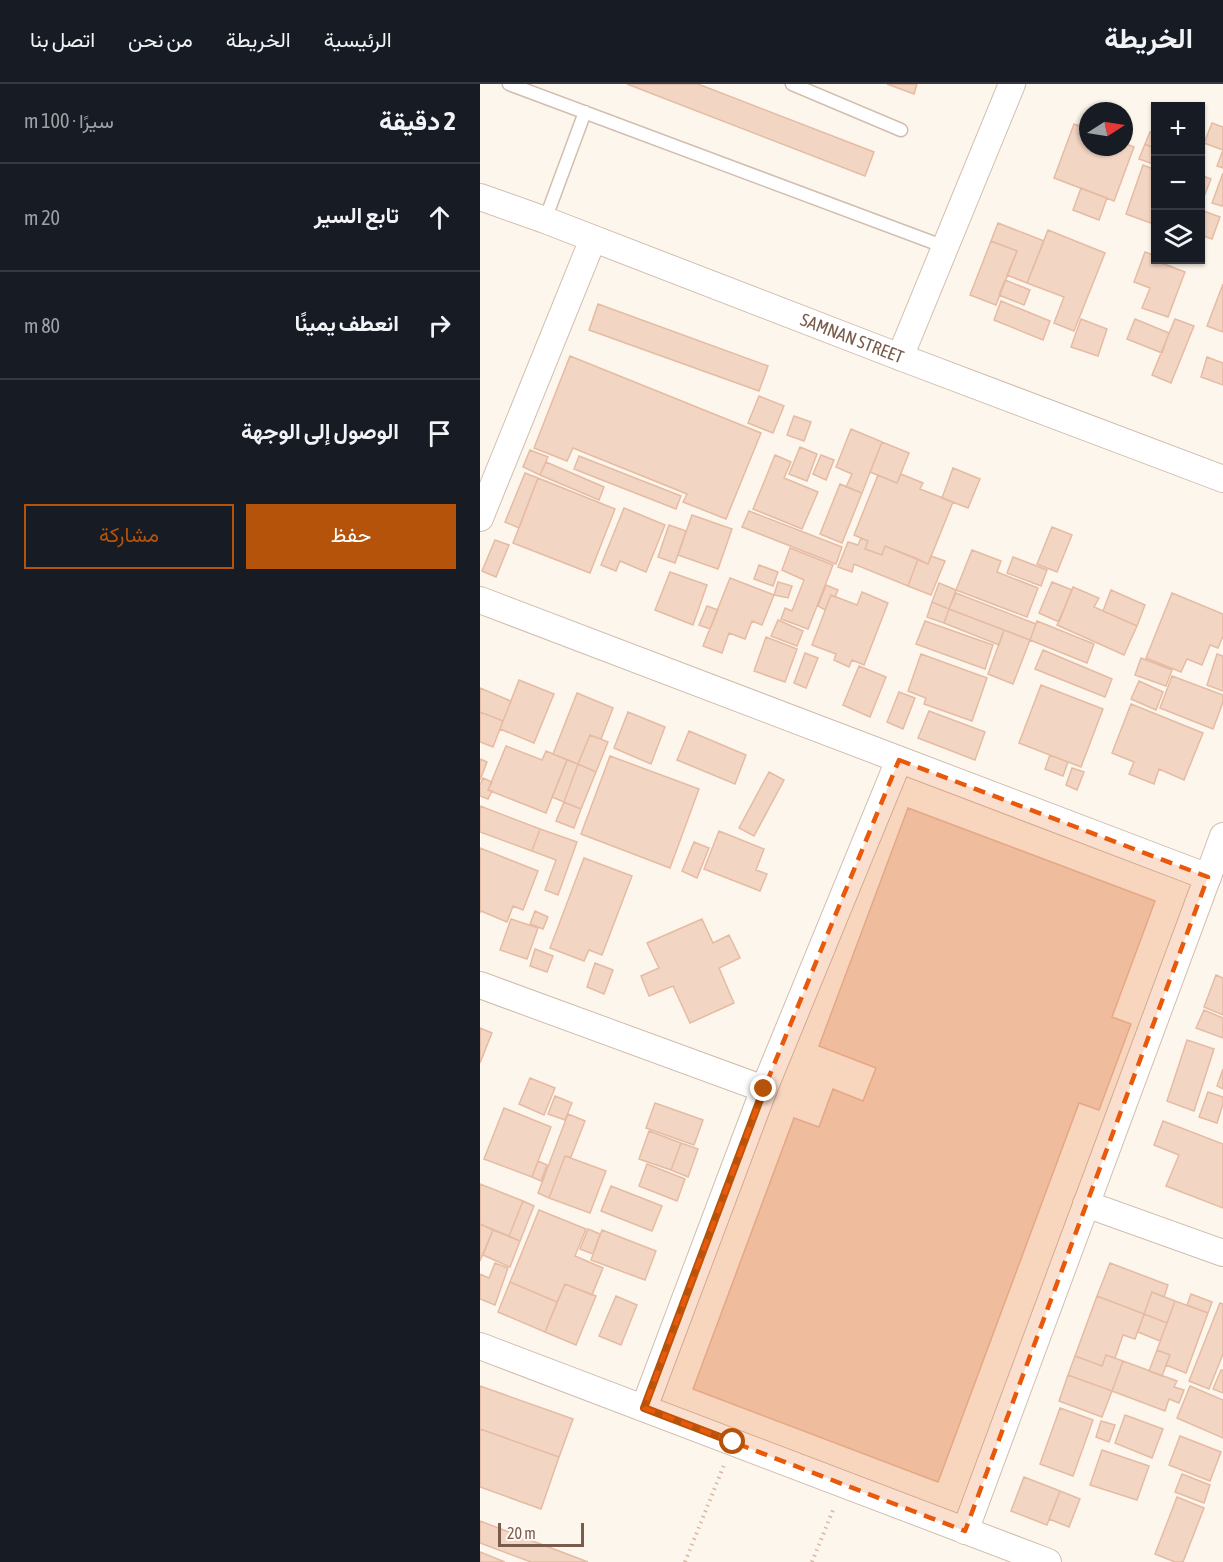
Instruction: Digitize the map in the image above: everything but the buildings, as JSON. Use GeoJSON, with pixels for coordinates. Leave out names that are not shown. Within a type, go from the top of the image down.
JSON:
{"type":"FeatureCollection","features":[{"type":"Feature","properties":{"kind":"street"},"geometry":{"type":"LineString","coordinates":[[900,357],[1012,84]]}},
{"type":"Feature","properties":{"kind":"street","name":"SAMNAN STREET"},"geometry":{"type":"LineString","coordinates":[[480,197],[1223,479]]}},
{"type":"Feature","properties":{"kind":"street"},"geometry":{"type":"LineString","coordinates":[[480,518],[593,239]]}},
{"type":"Feature","properties":{"kind":"street"},"geometry":{"type":"LineString","coordinates":[[480,600],[1208,877]]}},
{"type":"Feature","properties":{"kind":"street"},"geometry":{"type":"LineString","coordinates":[[644,1408],[764,1089],[899,760]]}},
{"type":"Feature","properties":{"kind":"street"},"geometry":{"type":"LineString","coordinates":[[965,1531],[1223,836]]}},
{"type":"Feature","properties":{"kind":"street"},"geometry":{"type":"LineString","coordinates":[[480,985],[764,1089]]}},
{"type":"Feature","properties":{"kind":"street"},"geometry":{"type":"LineString","coordinates":[[1086,1204],[1223,1253]]}},
{"type":"Feature","properties":{"kind":"street"},"geometry":{"type":"LineString","coordinates":[[480,1346],[1048,1562]]}},
{"type":"Feature","properties":{"kind":"lane"},"geometry":{"type":"LineString","coordinates":[[509,84],[945,247]]}},
{"type":"Feature","properties":{"kind":"lane"},"geometry":{"type":"LineString","coordinates":[[792,84],[901,130]]}},
{"type":"Feature","properties":{"kind":"lane"},"geometry":{"type":"LineString","coordinates":[[545,220],[585,112]]}},
{"type":"Feature","properties":{"kind":"path"},"geometry":{"type":"LineString","coordinates":[[685,1562],[733,1442]]}},
{"type":"Feature","properties":{"kind":"path"},"geometry":{"type":"LineString","coordinates":[[812,1562],[843,1484]]}},
{"type":"Feature","properties":{"kind":"highlighted area"},"geometry":{"type":"Polygon","coordinates":[[[899,760],[1208,877],[965,1531],[644,1408],[764,1089],[899,760]]]}},
{"type":"Feature","properties":{"kind":"route"},"geometry":{"type":"LineString","coordinates":[[733,1442],[644,1408],[764,1089]]}}]}
